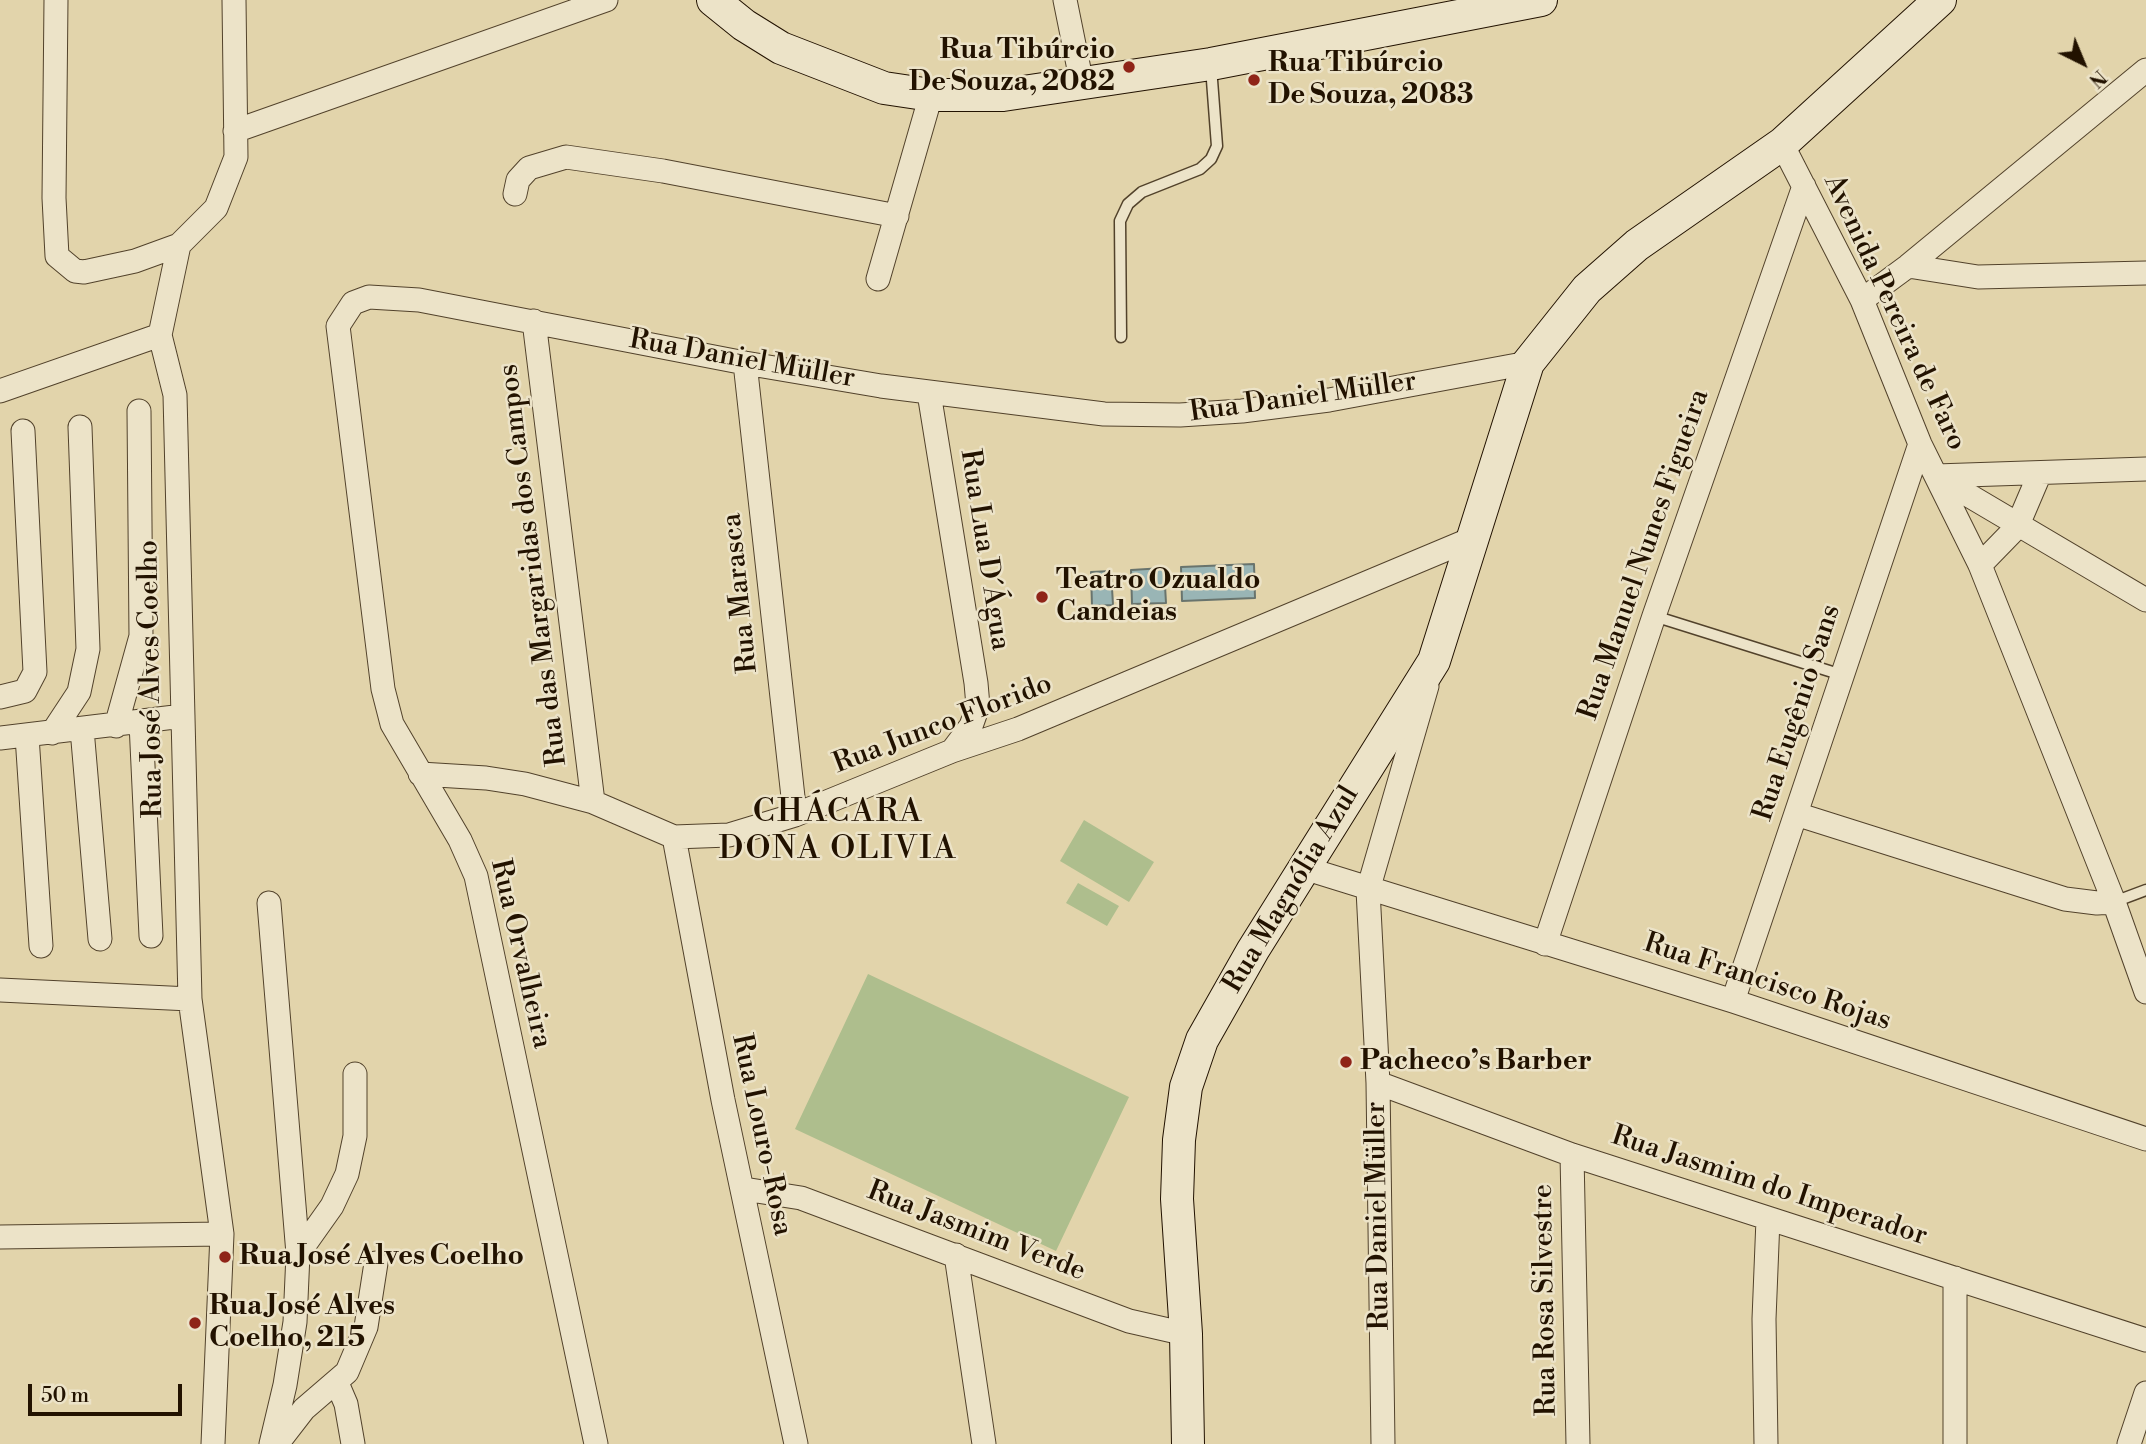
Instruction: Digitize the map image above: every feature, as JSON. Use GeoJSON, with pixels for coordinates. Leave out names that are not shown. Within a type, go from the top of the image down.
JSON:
{"type":"FeatureCollection","features":[{"type":"Feature","properties":{"kind":"street"},"geometry":{"type":"LineString","coordinates":[[56,0],[54,198],[57,256],[75,271],[84,272],[135,261],[179,245],[216,208],[236,157],[234,0]]}},
{"type":"Feature","properties":{"kind":"street"},"geometry":{"type":"LineString","coordinates":[[235,131],[606,0]]}},
{"type":"Feature","properties":{"kind":"street"},"geometry":{"type":"LineString","coordinates":[[713,0],[744,25],[781,48],[884,88],[931,95],[1003,95],[1211,64],[1429,11],[1541,0]]}},
{"type":"Feature","properties":{"kind":"street"},"geometry":{"type":"LineString","coordinates":[[1065,0],[1082,84]]}},
{"type":"Feature","properties":{"kind":"street"},"geometry":{"type":"LineString","coordinates":[[1528,363],[1587,289],[1637,245],[1782,144],[1940,0]]}},
{"type":"Feature","properties":{"kind":"street"},"geometry":{"type":"LineString","coordinates":[[1862,300],[1908,266],[2146,70]]}},
{"type":"Feature","properties":{"kind":"street"},"geometry":{"type":"LineString","coordinates":[[878,279],[931,95]]}},
{"type":"Feature","properties":{"kind":"street","name":"Avenida Pereira de Faro"},"geometry":{"type":"LineString","coordinates":[[1782,144],[1862,300],[1920,444],[1936,476],[2017,527],[2146,600]]}},
{"type":"Feature","properties":{"kind":"street"},"geometry":{"type":"LineString","coordinates":[[515,194],[518,180],[529,168],[566,157],[663,171],[897,216]]}},
{"type":"Feature","properties":{"kind":"street","name":"Rua Manuel Nunes Figueira"},"geometry":{"type":"LineString","coordinates":[[1545,944],[1654,616],[1804,187]]}},
{"type":"Feature","properties":{"kind":"street"},"geometry":{"type":"LineString","coordinates":[[0,391],[160,335],[179,245]]}},
{"type":"Feature","properties":{"kind":"street"},"geometry":{"type":"LineString","coordinates":[[1908,266],[1978,277],[2146,273]]}},
{"type":"Feature","properties":{"kind":"street","name":"Rua Daniel Müller"},"geometry":{"type":"LineString","coordinates":[[338,326],[353,303],[369,296],[419,300],[745,363],[929,393],[1104,414],[1180,415],[1329,400],[1528,363]]}},
{"type":"Feature","properties":{"kind":"street","name":"Rua das Margaridas dos Campos"},"geometry":{"type":"LineString","coordinates":[[534,321],[593,803]]}},
{"type":"Feature","properties":{"kind":"street","name":"Rua Orvalheira"},"geometry":{"type":"LineString","coordinates":[[338,326],[383,689],[392,724],[460,840],[475,876],[596,1444]]}},
{"type":"Feature","properties":{"kind":"street","name":"Rua José Alves Coelho"},"geometry":{"type":"LineString","coordinates":[[160,335],[175,396],[190,999],[222,1234],[213,1444]]}},
{"type":"Feature","properties":{"kind":"street","name":"Rua Marasca"},"geometry":{"type":"LineString","coordinates":[[745,363],[795,815]]}},
{"type":"Feature","properties":{"kind":"street","name":"Rua Magnólia Azul"},"geometry":{"type":"LineString","coordinates":[[1188,1444],[1186,1334],[1177,1199],[1179,1140],[1186,1087],[1202,1040],[1304,868],[1434,661],[1528,363]]}},
{"type":"Feature","properties":{"kind":"street","name":"Rua Lua D´Água"},"geometry":{"type":"LineString","coordinates":[[929,393],[978,706],[971,726],[952,751]]}},
{"type":"Feature","properties":{"kind":"street"},"geometry":{"type":"LineString","coordinates":[[116,726],[141,636],[139,411]]}},
{"type":"Feature","properties":{"kind":"street"},"geometry":{"type":"LineString","coordinates":[[52,733],[79,692],[88,649],[80,427]]}},
{"type":"Feature","properties":{"kind":"street"},"geometry":{"type":"LineString","coordinates":[[0,697],[25,691],[35,672],[23,431]]}},
{"type":"Feature","properties":{"kind":"street","name":"Rua Eugênio Sans"},"geometry":{"type":"LineString","coordinates":[[1733,1001],[1920,444]]}},
{"type":"Feature","properties":{"kind":"street"},"geometry":{"type":"LineString","coordinates":[[2146,470],[1936,476],[1980,565],[2114,902],[2146,992]]}},
{"type":"Feature","properties":{"kind":"street"},"geometry":{"type":"LineString","coordinates":[[1980,565],[2017,527],[2040,473]]}},
{"type":"Feature","properties":{"kind":"street","name":"Rua Junco Florido"},"geometry":{"type":"LineString","coordinates":[[420,774],[512,782],[593,803],[674,837],[729,835],[795,815],[952,751],[1018,729],[1471,539]]}},
{"type":"Feature","properties":{"kind":"street","name":"Rua Daniel Müller"},"geometry":{"type":"LineString","coordinates":[[1382,1444],[1378,1083],[1368,890],[1434,661]]}},
{"type":"Feature","properties":{"kind":"street"},"geometry":{"type":"LineString","coordinates":[[0,738],[183,716]]}},
{"type":"Feature","properties":{"kind":"street"},"geometry":{"type":"LineString","coordinates":[[141,723],[151,936]]}},
{"type":"Feature","properties":{"kind":"street"},"geometry":{"type":"LineString","coordinates":[[82,729],[100,939]]}},
{"type":"Feature","properties":{"kind":"street"},"geometry":{"type":"LineString","coordinates":[[27,736],[41,946]]}},
{"type":"Feature","properties":{"kind":"street"},"geometry":{"type":"LineString","coordinates":[[1796,814],[2065,899],[2114,902]]}},
{"type":"Feature","properties":{"kind":"street","name":"Rua Louro-Rosa"},"geometry":{"type":"LineString","coordinates":[[674,837],[720,1087],[744,1189],[796,1444]]}},
{"type":"Feature","properties":{"kind":"street","name":"Rua Francisco Rojas"},"geometry":{"type":"LineString","coordinates":[[1304,868],[1733,1001],[2146,1139]]}},
{"type":"Feature","properties":{"kind":"street"},"geometry":{"type":"LineString","coordinates":[[269,903],[298,1254],[295,1322],[285,1385],[271,1444]]}},
{"type":"Feature","properties":{"kind":"street"},"geometry":{"type":"LineString","coordinates":[[0,990],[190,999]]}},
{"type":"Feature","properties":{"kind":"street"},"geometry":{"type":"LineString","coordinates":[[298,1254],[332,1206],[347,1174],[355,1136],[355,1074]]}},
{"type":"Feature","properties":{"kind":"street","name":"Rua Jasmim do Imperador"},"geometry":{"type":"LineString","coordinates":[[1378,1083],[1572,1154],[2146,1340]]}},
{"type":"Feature","properties":{"kind":"street","name":"Rua Rosa Silvestre"},"geometry":{"type":"LineString","coordinates":[[1572,1154],[1578,1444]]}},
{"type":"Feature","properties":{"kind":"street","name":"Rua Jasmim Verde"},"geometry":{"type":"LineString","coordinates":[[744,1189],[801,1198],[1129,1321],[1186,1334]]}},
{"type":"Feature","properties":{"kind":"street"},"geometry":{"type":"LineString","coordinates":[[1766,1444],[1764,1319],[1768,1219]]}},
{"type":"Feature","properties":{"kind":"street"},"geometry":{"type":"LineString","coordinates":[[0,1237],[222,1234]]}},
{"type":"Feature","properties":{"kind":"street"},"geometry":{"type":"LineString","coordinates":[[956,1255],[984,1444]]}},
{"type":"Feature","properties":{"kind":"street"},"geometry":{"type":"LineString","coordinates":[[277,1444],[304,1409],[337,1383],[356,1356],[366,1327],[376,1263]]}},
{"type":"Feature","properties":{"kind":"street"},"geometry":{"type":"LineString","coordinates":[[1955,1278],[1955,1444]]}},
{"type":"Feature","properties":{"kind":"street"},"geometry":{"type":"LineString","coordinates":[[337,1383],[346,1404],[353,1444]]}},
{"type":"Feature","properties":{"kind":"street"},"geometry":{"type":"LineString","coordinates":[[2129,1444],[2146,1393]]}},
{"type":"Feature","properties":{"kind":"lane"},"geometry":{"type":"LineString","coordinates":[[1121,337],[1120,221],[1128,204],[1142,192],[1200,169],[1211,159],[1217,146],[1211,64]]}},
{"type":"Feature","properties":{"kind":"lane"},"geometry":{"type":"LineString","coordinates":[[1654,616],[1842,675]]}},
{"type":"Feature","properties":{"kind":"lane"},"geometry":{"type":"LineString","coordinates":[[2114,902],[2146,890]]}},
{"type":"Feature","properties":{"kind":"green space"},"geometry":{"type":"Polygon","coordinates":[[[1084,820],[1154,862],[1129,902],[1060,861],[1084,820]]]}},
{"type":"Feature","properties":{"kind":"green space"},"geometry":{"type":"Polygon","coordinates":[[[1078,883],[1119,906],[1107,926],[1066,903],[1078,883]]]}},
{"type":"Feature","properties":{"kind":"green space"},"geometry":{"type":"Polygon","coordinates":[[[868,974],[1129,1097],[1056,1251],[795,1129],[868,974]]]}},
{"type":"Feature","properties":{"kind":"water"},"geometry":{"type":"Polygon","coordinates":[[[1254,564],[1255,598],[1182,601],[1181,567],[1254,564]]]}},
{"type":"Feature","properties":{"kind":"water"},"geometry":{"type":"Polygon","coordinates":[[[1164,568],[1166,603],[1132,604],[1131,570],[1164,568]]]}},
{"type":"Feature","properties":{"kind":"water"},"geometry":{"type":"Polygon","coordinates":[[[1111,571],[1113,605],[1092,606],[1091,572],[1111,571]]]}},
{"type":"Feature","properties":{"kind":"place","name":"Rua Tibúrcio De Souza, 2082"},"geometry":{"type":"Point","coordinates":[1129,67]}},
{"type":"Feature","properties":{"kind":"place","name":"Rua Tibúrcio De Souza, 2083"},"geometry":{"type":"Point","coordinates":[1254,80]}},
{"type":"Feature","properties":{"kind":"place","name":"Teatro Ozualdo Candeias"},"geometry":{"type":"Point","coordinates":[1042,597]}},
{"type":"Feature","properties":{"kind":"place","name":"Pacheco’s Barber"},"geometry":{"type":"Point","coordinates":[1346,1062]}},
{"type":"Feature","properties":{"kind":"place","name":"Rua José Alves Coelho"},"geometry":{"type":"Point","coordinates":[225,1257]}},
{"type":"Feature","properties":{"kind":"place","name":"Rua José Alves Coelho, 215"},"geometry":{"type":"Point","coordinates":[195,1323]}},
{"type":"Feature","properties":{"kind":"district","name":"CHÁCARA DONA OLIVIA"},"geometry":{"type":"Point","coordinates":[838,832]}}]}
